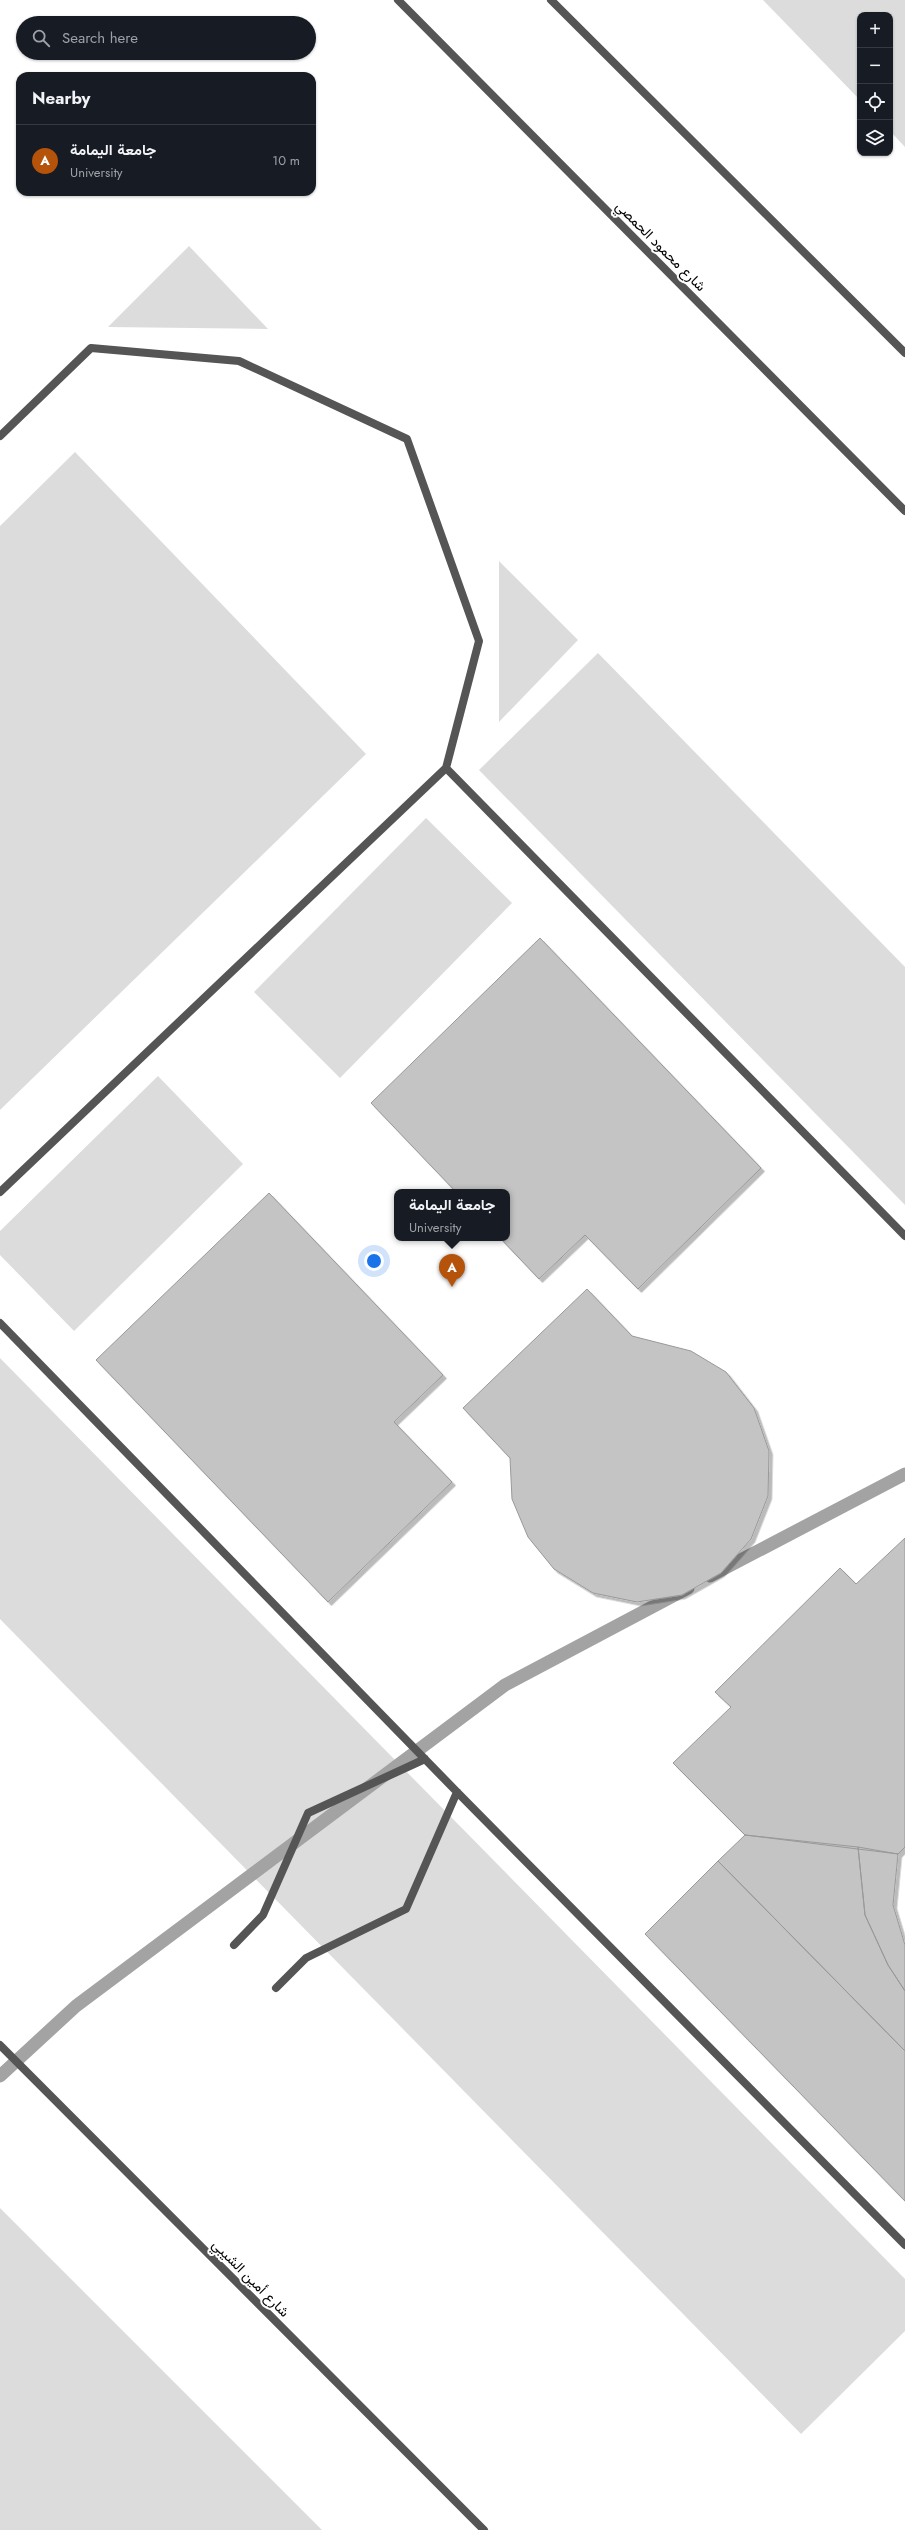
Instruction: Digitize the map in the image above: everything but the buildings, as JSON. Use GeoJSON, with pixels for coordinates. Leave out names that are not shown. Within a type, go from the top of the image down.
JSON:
{"type":"FeatureCollection","features":[{"type":"Feature","properties":{"kind":"street","name":"شارع محمود الحمصي"},"geometry":{"type":"LineString","coordinates":[[398,0],[905,511]]}},
{"type":"Feature","properties":{"kind":"street"},"geometry":{"type":"LineString","coordinates":[[551,0],[905,354]]}},
{"type":"Feature","properties":{"kind":"street"},"geometry":{"type":"LineString","coordinates":[[0,436],[91,348],[239,361],[407,439],[479,640],[446,768],[0,1192]]}},
{"type":"Feature","properties":{"kind":"street"},"geometry":{"type":"LineString","coordinates":[[446,768],[905,1236]]}},
{"type":"Feature","properties":{"kind":"street"},"geometry":{"type":"LineString","coordinates":[[0,1323],[457,1792],[905,2245]]}},
{"type":"Feature","properties":{"kind":"street"},"geometry":{"type":"LineString","coordinates":[[234,1945],[263,1915],[308,1813],[425,1759]]}},
{"type":"Feature","properties":{"kind":"street"},"geometry":{"type":"LineString","coordinates":[[276,1988],[306,1958],[406,1909],[457,1792]]}},
{"type":"Feature","properties":{"kind":"street","name":"شارع أمين الشيبي"},"geometry":{"type":"LineString","coordinates":[[0,2045],[484,2530]]}},
{"type":"Feature","properties":{"kind":"shaded area"},"geometry":{"type":"Polygon","coordinates":[[[763,0],[905,0],[905,147],[893,134],[893,12],[857,12],[857,97],[763,0]]]}},
{"type":"Feature","properties":{"kind":"shaded area"},"geometry":{"type":"Polygon","coordinates":[[[189,246],[268,329],[108,327],[189,246]]]}},
{"type":"Feature","properties":{"kind":"shaded area"},"geometry":{"type":"Polygon","coordinates":[[[75,452],[366,754],[0,1110],[0,526],[75,452]]]}},
{"type":"Feature","properties":{"kind":"shaded area"},"geometry":{"type":"Polygon","coordinates":[[[499,561],[578,640],[499,722],[499,561]]]}},
{"type":"Feature","properties":{"kind":"shaded area"},"geometry":{"type":"Polygon","coordinates":[[[598,653],[905,967],[905,1205],[479,770],[598,653]]]}},
{"type":"Feature","properties":{"kind":"shaded area"},"geometry":{"type":"Polygon","coordinates":[[[426,818],[512,903],[340,1078],[254,992],[426,818]]]}},
{"type":"Feature","properties":{"kind":"shaded area"},"geometry":{"type":"Polygon","coordinates":[[[158,1076],[243,1164],[74,1331],[0,1255],[0,1231],[158,1076]]]}},
{"type":"Feature","properties":{"kind":"shaded area"},"geometry":{"type":"Polygon","coordinates":[[[0,1358],[905,2279],[905,2331],[801,2434],[0,1619],[0,1358]]]}},
{"type":"Feature","properties":{"kind":"shaded area"},"geometry":{"type":"Polygon","coordinates":[[[0,2208],[322,2530],[0,2530],[0,2208]]]}},
{"type":"Feature","properties":{"kind":"waterway"},"geometry":{"type":"LineString","coordinates":[[710,1576],[905,1474]]}},
{"type":"Feature","properties":{"kind":"waterway"},"geometry":{"type":"LineString","coordinates":[[0,2076],[76,2006],[505,1685],[688,1588]]}},
{"type":"Feature","properties":{"kind":"place","name":"جامعة اليمامة"},"geometry":{"type":"Point","coordinates":[452,1287]}}]}
